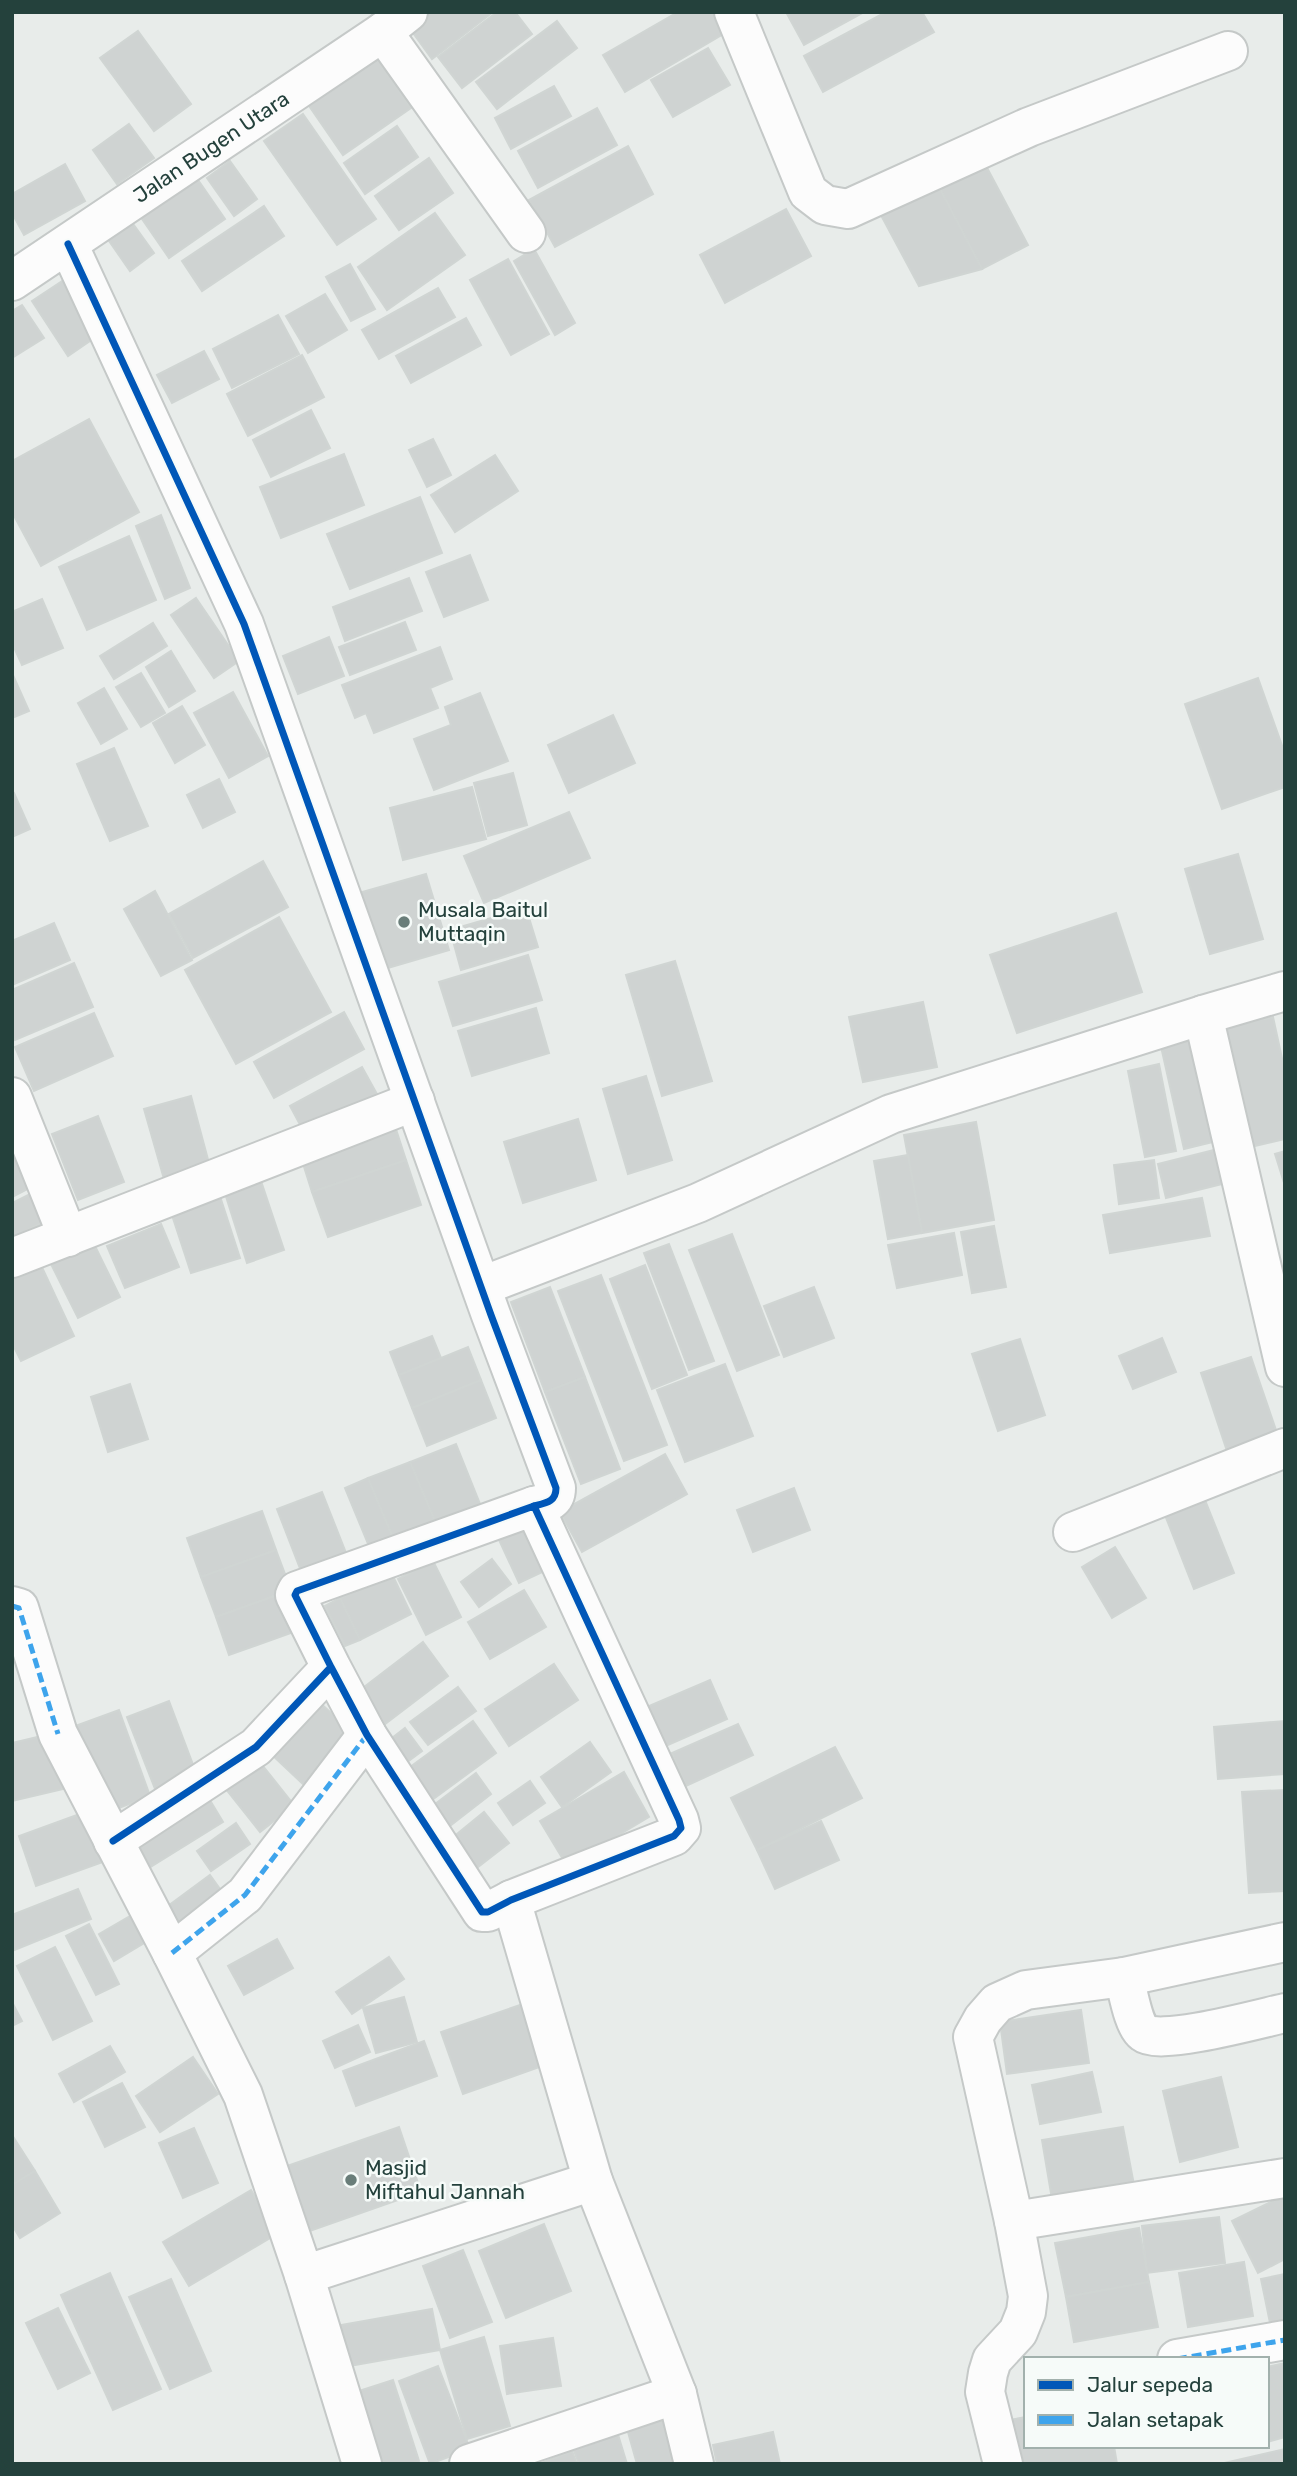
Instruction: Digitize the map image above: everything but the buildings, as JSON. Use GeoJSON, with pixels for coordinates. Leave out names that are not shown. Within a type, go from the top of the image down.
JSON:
{"type":"FeatureCollection","features":[{"type":"Feature","properties":{"kind":"street"},"geometry":{"type":"LineString","coordinates":[[734,12],[808,192],[825,205],[848,209],[1029,127],[1228,51]]}},
{"type":"Feature","properties":{"kind":"street"},"geometry":{"type":"LineString","coordinates":[[396,22],[526,233]]}},
{"type":"Feature","properties":{"kind":"street","name":"Jalan Bugen Utara"},"geometry":{"type":"LineString","coordinates":[[12,281],[396,22]]}},
{"type":"Feature","properties":{"kind":"street"},"geometry":{"type":"LineString","coordinates":[[68,243],[244,624],[556,1488],[552,1501],[534,1506],[297,1591],[295,1595],[367,1735],[482,1912],[488,1912],[511,1900],[674,1836],[681,1828],[534,1506]]}},
{"type":"Feature","properties":{"kind":"street"},"geometry":{"type":"LineString","coordinates":[[482,1286],[698,1203],[891,1114],[1285,991]]}},
{"type":"Feature","properties":{"kind":"street"},"geometry":{"type":"LineString","coordinates":[[1203,1015],[1285,1367]]}},
{"type":"Feature","properties":{"kind":"street"},"geometry":{"type":"LineString","coordinates":[[12,1097],[68,1237]]}},
{"type":"Feature","properties":{"kind":"street"},"geometry":{"type":"LineString","coordinates":[[12,1258],[415,1101]]}},
{"type":"Feature","properties":{"kind":"street"},"geometry":{"type":"LineString","coordinates":[[1073,1532],[1285,1448]]}},
{"type":"Feature","properties":{"kind":"street"},"geometry":{"type":"LineString","coordinates":[[12,1606],[19,1608],[58,1734],[243,2095],[304,2275],[362,2464]]}},
{"type":"Feature","properties":{"kind":"street"},"geometry":{"type":"LineString","coordinates":[[113,1841],[256,1747],[331,1667]]}},
{"type":"Feature","properties":{"kind":"street"},"geometry":{"type":"LineString","coordinates":[[172,1953],[245,1895],[367,1735]]}},
{"type":"Feature","properties":{"kind":"street"},"geometry":{"type":"LineString","coordinates":[[511,1900],[593,2180],[677,2394],[694,2464]]}},
{"type":"Feature","properties":{"kind":"street"},"geometry":{"type":"LineString","coordinates":[[1003,2464],[985,2392],[992,2360],[1018,2332],[1026,2312],[1028,2296],[973,2037],[983,2019],[997,2003],[1026,1990],[1124,1977],[1285,1942]]}},
{"type":"Feature","properties":{"kind":"street"},"geometry":{"type":"LineString","coordinates":[[1124,1977],[1136,2022],[1144,2034],[1156,2038],[1285,2013]]}},
{"type":"Feature","properties":{"kind":"street"},"geometry":{"type":"LineString","coordinates":[[1014,2221],[1285,2178]]}},
{"type":"Feature","properties":{"kind":"street"},"geometry":{"type":"LineString","coordinates":[[304,2275],[593,2180]]}},
{"type":"Feature","properties":{"kind":"street"},"geometry":{"type":"LineString","coordinates":[[1188,2357],[1285,2340]]}},
{"type":"Feature","properties":{"kind":"street"},"geometry":{"type":"LineString","coordinates":[[468,2464],[677,2394]]}},
{"type":"Feature","properties":{"kind":"marked path"},"geometry":{"type":"LineString","coordinates":[[12,1606],[19,1608],[58,1734]]}},
{"type":"Feature","properties":{"kind":"marked path"},"geometry":{"type":"LineString","coordinates":[[172,1953],[245,1895],[367,1735]]}},
{"type":"Feature","properties":{"kind":"marked path"},"geometry":{"type":"LineString","coordinates":[[1188,2357],[1285,2340]]}},
{"type":"Feature","properties":{"kind":"cycle path"},"geometry":{"type":"LineString","coordinates":[[68,244],[244,624],[491,1315],[556,1488],[552,1499],[534,1506]]}},
{"type":"Feature","properties":{"kind":"cycle path"},"geometry":{"type":"LineString","coordinates":[[113,1841],[256,1747],[331,1667],[295,1595],[297,1591],[534,1506],[681,1828],[674,1836],[511,1900],[488,1912],[482,1912],[367,1735],[331,1667]]}},
{"type":"Feature","properties":{"kind":"place","name":"Musala Baitul Muttaqin"},"geometry":{"type":"Point","coordinates":[404,922]}},
{"type":"Feature","properties":{"kind":"place","name":"Masjid Miftahul Jannah"},"geometry":{"type":"Point","coordinates":[351,2180]}}]}
